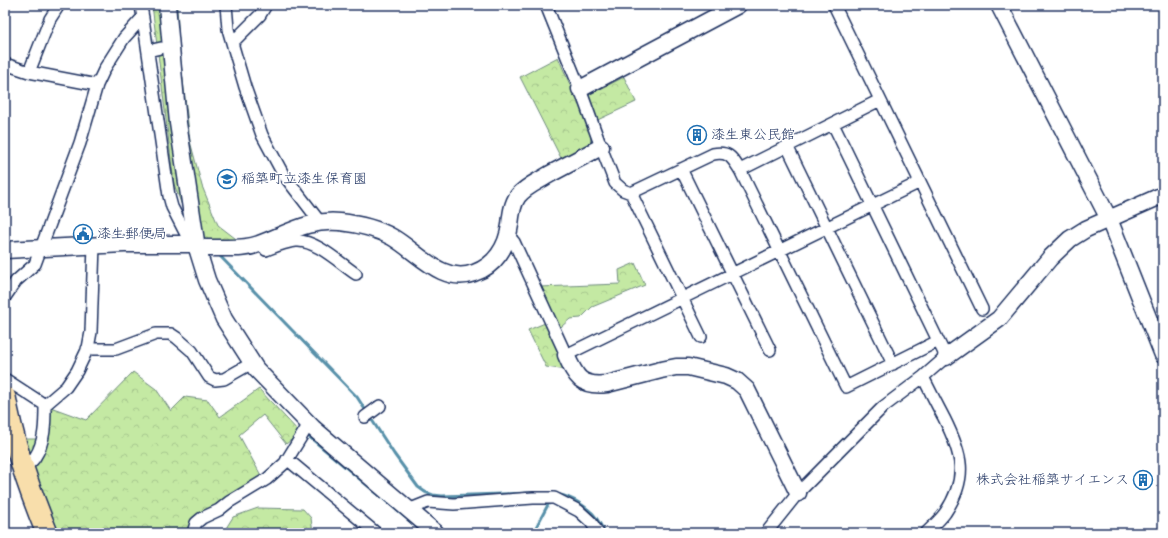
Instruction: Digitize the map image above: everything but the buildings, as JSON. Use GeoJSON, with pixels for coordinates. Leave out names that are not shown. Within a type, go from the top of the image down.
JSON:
{"type":"FeatureCollection","features":[{"type":"Feature","properties":{"kind":"highway"},"geometry":{"type":"LineString","coordinates":[[5,397],[8,416],[31,494],[47,533]]}},
{"type":"Feature","properties":{"kind":"street"},"geometry":{"type":"LineString","coordinates":[[29,72],[50,19],[59,5]]}},
{"type":"Feature","properties":{"kind":"street"},"geometry":{"type":"LineString","coordinates":[[141,5],[169,196],[172,207],[194,246],[224,319],[256,369],[309,424],[436,533]]}},
{"type":"Feature","properties":{"kind":"street"},"geometry":{"type":"LineString","coordinates":[[166,5],[178,123],[194,246]]}},
{"type":"Feature","properties":{"kind":"street"},"geometry":{"type":"LineString","coordinates":[[226,5],[228,29],[245,87],[262,135],[283,174],[320,222]]}},
{"type":"Feature","properties":{"kind":"street"},"geometry":{"type":"LineString","coordinates":[[233,42],[260,15],[266,5]]}},
{"type":"Feature","properties":{"kind":"street"},"geometry":{"type":"LineString","coordinates":[[546,5],[580,89],[615,183],[623,190],[631,193],[701,337]]}},
{"type":"Feature","properties":{"kind":"street"},"geometry":{"type":"LineString","coordinates":[[580,89],[738,5]]}},
{"type":"Feature","properties":{"kind":"street"},"geometry":{"type":"LineString","coordinates":[[834,5],[982,309]]}},
{"type":"Feature","properties":{"kind":"street"},"geometry":{"type":"LineString","coordinates":[[999,5],[1109,219],[1163,355]]}},
{"type":"Feature","properties":{"kind":"street"},"geometry":{"type":"LineString","coordinates":[[5,297],[16,281],[35,264],[80,143],[97,85],[105,68],[124,38],[143,17]]}},
{"type":"Feature","properties":{"kind":"street"},"geometry":{"type":"LineString","coordinates":[[5,64],[29,72],[97,85]]}},
{"type":"Feature","properties":{"kind":"street"},"geometry":{"type":"LineString","coordinates":[[740,170],[880,100]]}},
{"type":"Feature","properties":{"kind":"street"},"geometry":{"type":"LineString","coordinates":[[833,124],[946,357]]}},
{"type":"Feature","properties":{"kind":"street"},"geometry":{"type":"LineString","coordinates":[[788,146],[893,364]]}},
{"type":"Feature","properties":{"kind":"street"},"geometry":{"type":"LineString","coordinates":[[5,250],[124,244],[237,248],[262,243],[301,226],[320,222],[339,222],[378,230],[393,238],[430,265],[453,275],[465,275],[474,273],[488,266],[503,248],[508,236],[512,208],[518,196],[528,187],[601,147]]}},
{"type":"Feature","properties":{"kind":"street"},"geometry":{"type":"LineString","coordinates":[[631,193],[713,154],[720,152],[730,155],[740,170],[846,387],[938,341]]}},
{"type":"Feature","properties":{"kind":"street"},"geometry":{"type":"LineString","coordinates":[[681,169],[770,350]]}},
{"type":"Feature","properties":{"kind":"street"},"geometry":{"type":"LineString","coordinates":[[566,355],[920,182]]}},
{"type":"Feature","properties":{"kind":"street"},"geometry":{"type":"LineString","coordinates":[[766,533],[798,493],[883,407],[923,377],[946,357],[999,319],[1059,248],[1086,229],[1163,195]]}},
{"type":"Feature","properties":{"kind":"street"},"geometry":{"type":"LineString","coordinates":[[508,236],[514,242],[566,355],[579,378],[587,384],[607,384],[676,367],[688,367],[726,376],[737,381],[747,390],[798,493]]}},
{"type":"Feature","properties":{"kind":"street"},"geometry":{"type":"LineString","coordinates":[[262,243],[266,250],[291,242],[307,242],[317,247],[356,274]]}},
{"type":"Feature","properties":{"kind":"street"},"geometry":{"type":"LineString","coordinates":[[24,468],[35,458],[45,430],[45,405],[66,387],[77,371],[87,349],[91,332],[94,245]]}},
{"type":"Feature","properties":{"kind":"street"},"geometry":{"type":"LineString","coordinates":[[87,349],[116,350],[156,334],[171,334],[192,351],[210,377],[215,380],[224,379],[252,363]]}},
{"type":"Feature","properties":{"kind":"street"},"geometry":{"type":"LineString","coordinates":[[923,377],[955,440],[961,469],[959,483],[954,497],[944,514],[926,533]]}},
{"type":"Feature","properties":{"kind":"street"},"geometry":{"type":"LineString","coordinates":[[5,379],[45,405]]}},
{"type":"Feature","properties":{"kind":"street"},"geometry":{"type":"LineString","coordinates":[[365,417],[380,406]]}},
{"type":"Feature","properties":{"kind":"street"},"geometry":{"type":"LineString","coordinates":[[193,533],[196,523],[202,518],[219,510],[241,494],[267,479],[287,459],[309,424]]}},
{"type":"Feature","properties":{"kind":"street"},"geometry":{"type":"LineString","coordinates":[[287,459],[376,533]]}},
{"type":"Feature","properties":{"kind":"street"},"geometry":{"type":"LineString","coordinates":[[408,510],[428,502],[454,504],[533,498],[554,498],[579,511],[591,522],[598,533]]}},
{"type":"Feature","properties":{"kind":"green space"},"geometry":{"type":"Polygon","coordinates":[[[152,5],[177,5],[179,45],[190,141],[202,186],[218,225],[244,245],[210,246],[189,225],[174,184],[152,5]]]}},
{"type":"Feature","properties":{"kind":"green space"},"geometry":{"type":"Polygon","coordinates":[[[558,57],[577,101],[624,77],[636,102],[589,124],[591,137],[590,145],[562,160],[520,77],[558,57]]]}},
{"type":"Feature","properties":{"kind":"green space"},"geometry":{"type":"Polygon","coordinates":[[[635,263],[645,285],[592,307],[581,318],[570,319],[561,327],[554,317],[574,371],[546,367],[528,330],[550,321],[539,287],[620,284],[619,270],[635,263]]]}},
{"type":"Feature","properties":{"kind":"green space"},"geometry":{"type":"Polygon","coordinates":[[[133,372],[156,389],[171,411],[185,397],[208,400],[220,417],[259,389],[300,433],[286,444],[263,415],[239,435],[264,481],[202,518],[193,533],[58,533],[22,439],[42,439],[45,405],[86,420],[133,372]]]}},
{"type":"Feature","properties":{"kind":"green space"},"geometry":{"type":"Polygon","coordinates":[[[258,508],[303,509],[311,518],[313,533],[223,533],[233,517],[258,508]]]}},
{"type":"Feature","properties":{"kind":"waterway"},"geometry":{"type":"LineString","coordinates":[[218,254],[357,397],[394,454],[418,487],[425,492],[442,496],[530,493]]}},
{"type":"Feature","properties":{"kind":"waterway"},"geometry":{"type":"LineString","coordinates":[[306,434],[423,532]]}},
{"type":"Feature","properties":{"kind":"waterway"},"geometry":{"type":"LineString","coordinates":[[541,493],[561,495],[580,503],[595,516],[605,533]]}},
{"type":"Feature","properties":{"kind":"waterway"},"geometry":{"type":"LineString","coordinates":[[533,533],[550,501]]}},
{"type":"Feature","properties":{"kind":"place","name":"漆生東公民館"},"geometry":{"type":"Point","coordinates":[697,135]}},
{"type":"Feature","properties":{"kind":"place","name":"稲築町立漆生保育園"},"geometry":{"type":"Point","coordinates":[227,179]}},
{"type":"Feature","properties":{"kind":"place","name":"漆生郵便局"},"geometry":{"type":"Point","coordinates":[83,234]}},
{"type":"Feature","properties":{"kind":"place","name":"株式会社稲築サイエンス"},"geometry":{"type":"Point","coordinates":[1143,480]}}]}
